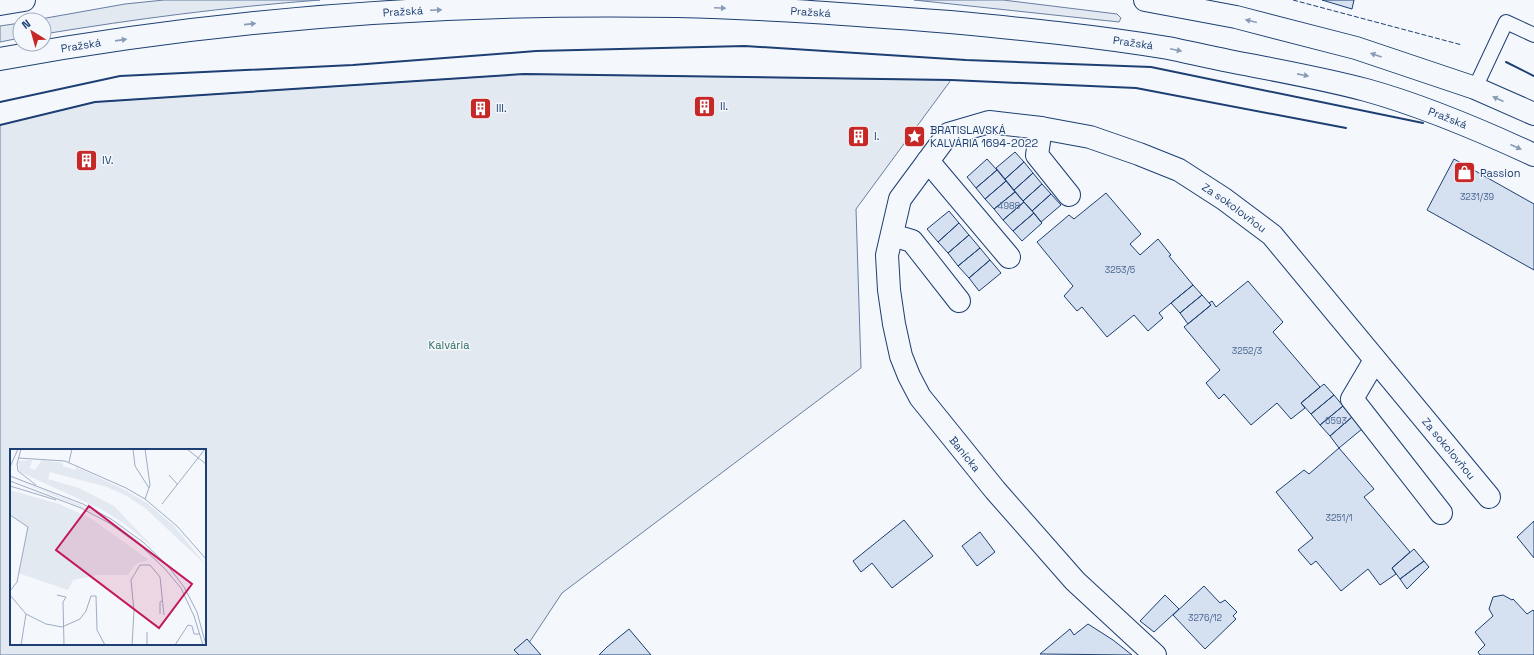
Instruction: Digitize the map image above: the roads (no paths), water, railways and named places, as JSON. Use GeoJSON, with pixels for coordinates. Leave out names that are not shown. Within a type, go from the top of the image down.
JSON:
{"type":"FeatureCollection","features":[{"type":"Feature","properties":{"kind":"main road"},"geometry":{"type":"LineString","coordinates":[[0,4],[24,0]]}},
{"type":"Feature","properties":{"kind":"main road"},"geometry":{"type":"LineString","coordinates":[[1145,0],[1236,17],[1356,48],[1475,88],[1534,114]]}},
{"type":"Feature","properties":{"kind":"main road","name":"Pražská"},"geometry":{"type":"LineString","coordinates":[[0,59],[43,51],[179,32],[302,18],[410,11],[555,6],[678,6],[772,9],[861,15],[1068,34],[1168,48],[1366,90],[1398,100],[1454,121],[1534,155]]}},
{"type":"Feature","properties":{"kind":"main road","name":"Za sokolovňou"},"geometry":{"type":"LineString","coordinates":[[900,199],[948,134],[989,122],[1041,128],[1090,137],[1139,154],[1178,170],[1224,199],[1272,236],[1489,497]]}},
{"type":"Feature","properties":{"kind":"main road"},"geometry":{"type":"LineString","coordinates":[[1041,128],[1037,154],[1069,195]]}},
{"type":"Feature","properties":{"kind":"main road"},"geometry":{"type":"LineString","coordinates":[[928,161],[1009,257]]}},
{"type":"Feature","properties":{"kind":"main road","name":"Banícka"},"geometry":{"type":"LineString","coordinates":[[900,199],[887,255],[889,290],[901,356],[909,376],[920,396],[995,490],[1075,581],[1155,655]]}},
{"type":"Feature","properties":{"kind":"main road"},"geometry":{"type":"LineString","coordinates":[[892,235],[912,242],[959,301]]}},
{"type":"Feature","properties":{"kind":"main road"},"geometry":{"type":"LineString","coordinates":[[1375,360],[1352,399],[1441,513]]}},
{"type":"Feature","properties":{"kind":"lane"},"geometry":{"type":"LineString","coordinates":[[1475,88],[1506,22],[1534,35]]}},
{"type":"Feature","properties":{"kind":"place","name":"II."},"geometry":{"type":"Point","coordinates":[705,106]}},
{"type":"Feature","properties":{"kind":"place","name":"III."},"geometry":{"type":"Point","coordinates":[480,108]}},
{"type":"Feature","properties":{"kind":"place","name":"I."},"geometry":{"type":"Point","coordinates":[859,136]}},
{"type":"Feature","properties":{"kind":"place","name":"BRATISLAVSKÁ KALVÁRIA 1694-2022"},"geometry":{"type":"Point","coordinates":[914,136]}},
{"type":"Feature","properties":{"kind":"place","name":"IV."},"geometry":{"type":"Point","coordinates":[86,160]}},
{"type":"Feature","properties":{"kind":"place","name":"Passion"},"geometry":{"type":"Point","coordinates":[1464,173]}},
{"type":"Feature","properties":{"kind":"park label","name":"Kalvária"},"geometry":{"type":"Point","coordinates":[449,345]}}]}
